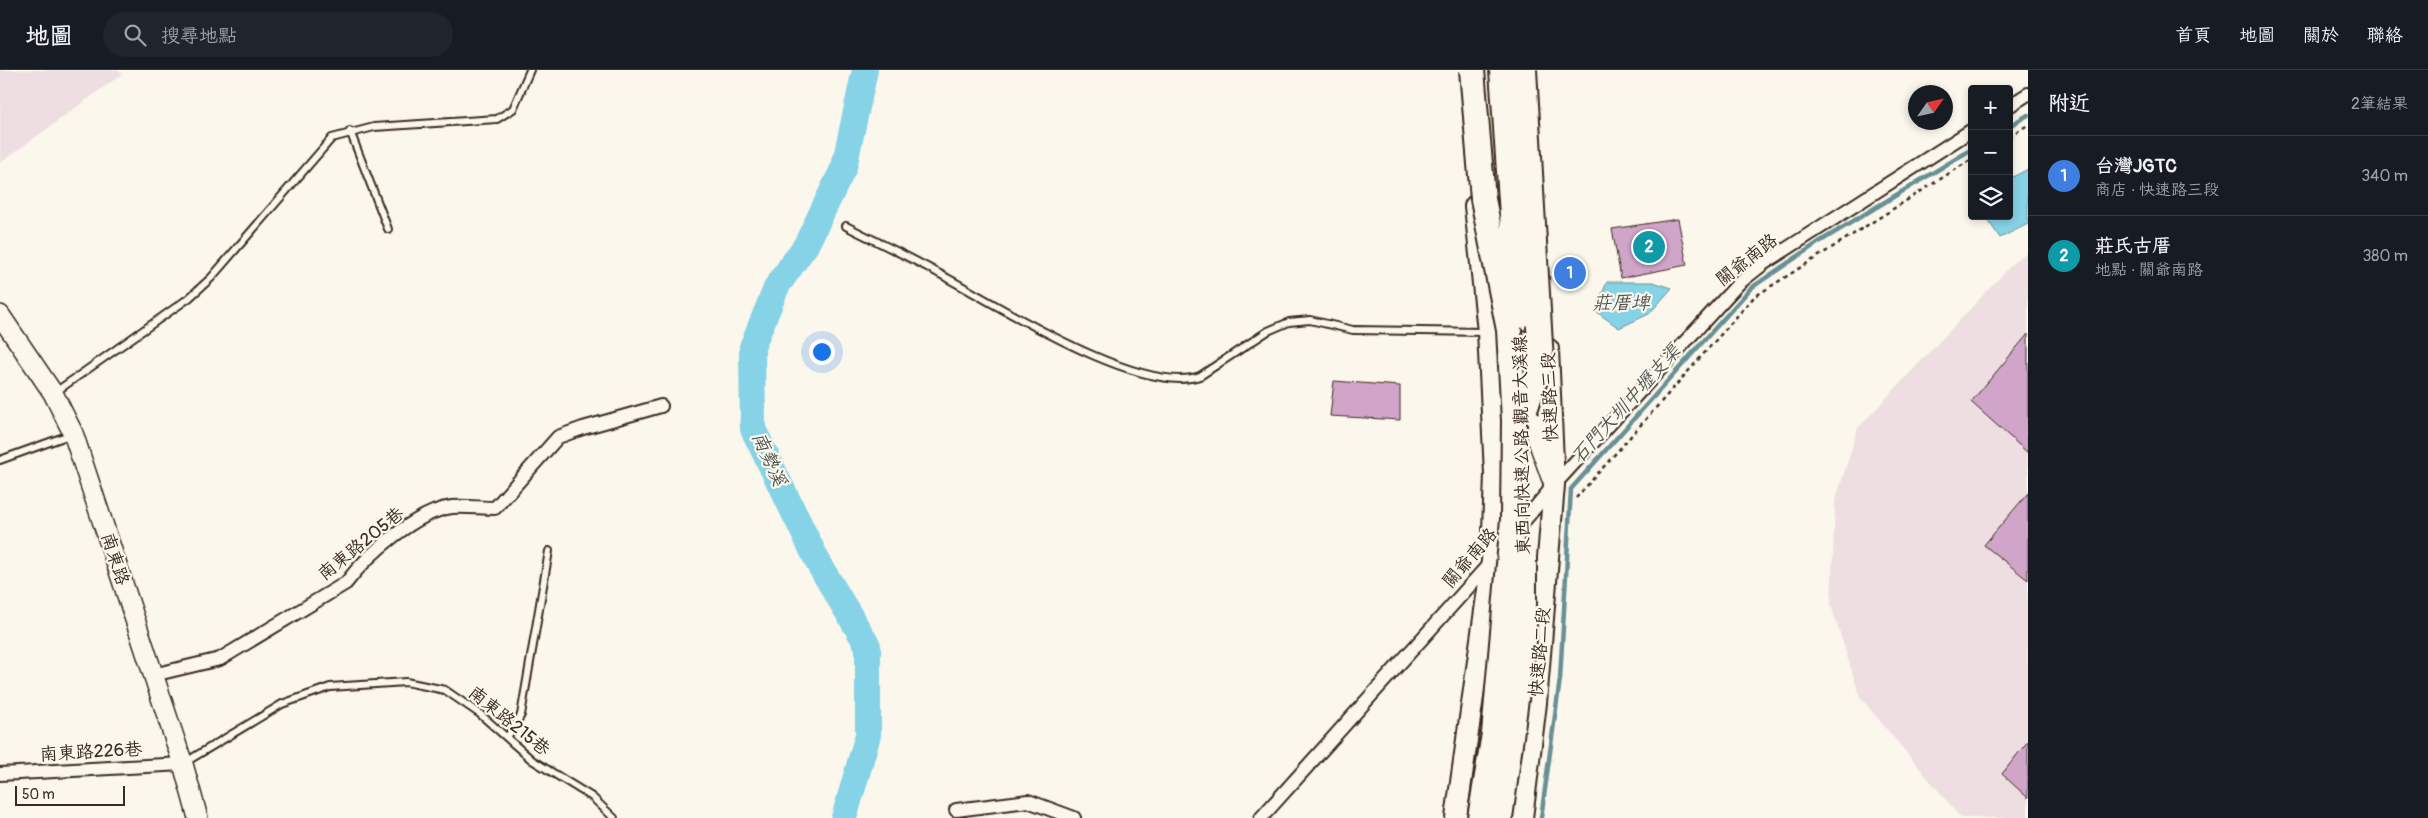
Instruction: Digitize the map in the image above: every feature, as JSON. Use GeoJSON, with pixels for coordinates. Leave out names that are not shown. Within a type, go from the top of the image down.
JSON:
{"type":"FeatureCollection","features":[{"type":"Feature","properties":{"kind":"highway","name":"東西向快速公路 觀音大溪線"},"geometry":{"type":"LineString","coordinates":[[1472,70],[1483,199],[1511,333],[1514,420],[1514,519],[1494,734],[1480,818]]}},
{"type":"Feature","properties":{"kind":"highway","name":"東西向快速公路 觀音大溪線"},"geometry":{"type":"LineString","coordinates":[[1500,818],[1524,640],[1525,410],[1502,70]]}},
{"type":"Feature","properties":{"kind":"highway"},"geometry":{"type":"LineString","coordinates":[[1524,70],[1541,362],[1525,410]]}},
{"type":"Feature","properties":{"kind":"main road","name":"快速路三段"},"geometry":{"type":"LineString","coordinates":[[1460,70],[1511,333],[1554,485]]}},
{"type":"Feature","properties":{"kind":"main road","name":"快速路三段"},"geometry":{"type":"LineString","coordinates":[[1492,561],[1495,474],[1491,383],[1511,333],[1535,70]]}},
{"type":"Feature","properties":{"kind":"main road","name":"快速路二段"},"geometry":{"type":"LineString","coordinates":[[1522,818],[1536,703],[1554,485]]}},
{"type":"Feature","properties":{"kind":"main road"},"geometry":{"type":"LineString","coordinates":[[1456,818],[1492,561]]}},
{"type":"Feature","properties":{"kind":"street","name":"快速路三段"},"geometry":{"type":"LineString","coordinates":[[1480,70],[1511,333]]}},
{"type":"Feature","properties":{"kind":"street","name":"快速路三段"},"geometry":{"type":"LineString","coordinates":[[1511,333],[1514,70]]}},
{"type":"Feature","properties":{"kind":"street"},"geometry":{"type":"LineString","coordinates":[[2013,103],[2028,94]]}},
{"type":"Feature","properties":{"kind":"street","name":"關爺南路"},"geometry":{"type":"LineString","coordinates":[[1260,818],[1492,561],[1554,485],[1739,283],[1763,264],[1968,133]]}},
{"type":"Feature","properties":{"kind":"street","name":"南東路"},"geometry":{"type":"LineString","coordinates":[[0,315],[53,393],[73,433],[183,764],[198,818]]}},
{"type":"Feature","properties":{"kind":"street","name":"南東路205巷"},"geometry":{"type":"LineString","coordinates":[[154,675],[220,659],[346,583],[354,572],[395,536],[428,513],[452,507],[495,508],[558,438],[582,428],[661,406]]}},
{"type":"Feature","properties":{"kind":"street","name":"南東路226巷"},"geometry":{"type":"LineString","coordinates":[[0,774],[183,764]]}},
{"type":"Feature","properties":{"kind":"street"},"geometry":{"type":"LineString","coordinates":[[956,810],[1028,801],[1074,818]]}},
{"type":"Feature","properties":{"kind":"lane"},"geometry":{"type":"LineString","coordinates":[[53,393],[189,298],[210,278],[332,138],[350,131],[374,126],[497,119],[512,109],[530,70]]}},
{"type":"Feature","properties":{"kind":"lane"},"geometry":{"type":"LineString","coordinates":[[350,131],[388,229]]}},
{"type":"Feature","properties":{"kind":"lane"},"geometry":{"type":"LineString","coordinates":[[846,226],[944,276],[1032,325],[1116,366],[1145,375],[1188,380],[1200,376],[1268,330],[1289,322],[1310,320],[1352,330],[1511,333]]}},
{"type":"Feature","properties":{"kind":"lane"},"geometry":{"type":"LineString","coordinates":[[0,460],[73,433]]}},
{"type":"Feature","properties":{"kind":"lane"},"geometry":{"type":"LineString","coordinates":[[508,736],[521,715],[550,551]]}},
{"type":"Feature","properties":{"kind":"lane","name":"南東路215巷"},"geometry":{"type":"LineString","coordinates":[[183,764],[282,704],[330,687],[406,682],[445,690],[508,736],[532,760],[592,798],[614,818]]}},
{"type":"Feature","properties":{"kind":"path"},"geometry":{"type":"LineString","coordinates":[[2013,134],[2028,125]]}},
{"type":"Feature","properties":{"kind":"path"},"geometry":{"type":"LineString","coordinates":[[1576,498],[1754,297],[1968,163]]}},
{"type":"Feature","properties":{"kind":"shaded area"},"geometry":{"type":"Polygon","coordinates":[[[0,70],[118,70],[122,74],[0,163],[0,70]]]}},
{"type":"Feature","properties":{"kind":"shaded area"},"geometry":{"type":"Polygon","coordinates":[[[2028,252],[2028,818],[1961,818],[1860,697],[1831,605],[1835,502],[1858,428],[2018,258],[2028,252]]]}},
{"type":"Feature","properties":{"kind":"water"},"geometry":{"type":"Polygon","coordinates":[[[2028,169],[2028,224],[2000,238],[1988,220],[2013,220],[2013,177],[2028,169]]]}},
{"type":"Feature","properties":{"kind":"water","name":"莊厝埤"},"geometry":{"type":"Polygon","coordinates":[[[1607,282],[1653,282],[1672,288],[1649,314],[1619,328],[1595,311],[1607,282]]]}},
{"type":"Feature","properties":{"kind":"building"},"geometry":{"type":"Polygon","coordinates":[[[1678,219],[1687,265],[1621,278],[1612,229],[1678,219]]]}},
{"type":"Feature","properties":{"kind":"building"},"geometry":{"type":"Polygon","coordinates":[[[2028,334],[2028,453],[1971,402],[2028,334]]]}},
{"type":"Feature","properties":{"kind":"building"},"geometry":{"type":"Polygon","coordinates":[[[1334,381],[1400,386],[1400,420],[1330,416],[1334,381]]]}},
{"type":"Feature","properties":{"kind":"building"},"geometry":{"type":"Polygon","coordinates":[[[2028,493],[2028,580],[1984,545],[2028,493]]]}},
{"type":"Feature","properties":{"kind":"building"},"geometry":{"type":"Polygon","coordinates":[[[2028,741],[2028,798],[2002,774],[2028,741]]]}},
{"type":"Feature","properties":{"kind":"waterway","name":"南勢溪"},"geometry":{"type":"LineString","coordinates":[[844,818],[868,735],[868,646],[820,566],[753,429],[752,347],[777,286],[806,245],[844,167],[865,70]]}},
{"type":"Feature","properties":{"kind":"waterway","name":"石門大圳中壢支渠"},"geometry":{"type":"LineString","coordinates":[[2013,124],[2028,115]]}},
{"type":"Feature","properties":{"kind":"waterway","name":"石門大圳中壢支渠"},"geometry":{"type":"LineString","coordinates":[[1541,818],[1560,679],[1571,489],[1751,288],[1819,242],[1968,151]]}},
{"type":"Feature","properties":{"kind":"place","name":"莊氏古厝"},"geometry":{"type":"Point","coordinates":[1649,247]}},
{"type":"Feature","properties":{"kind":"place","name":"台灣JGTC"},"geometry":{"type":"Point","coordinates":[1570,273]}}]}
